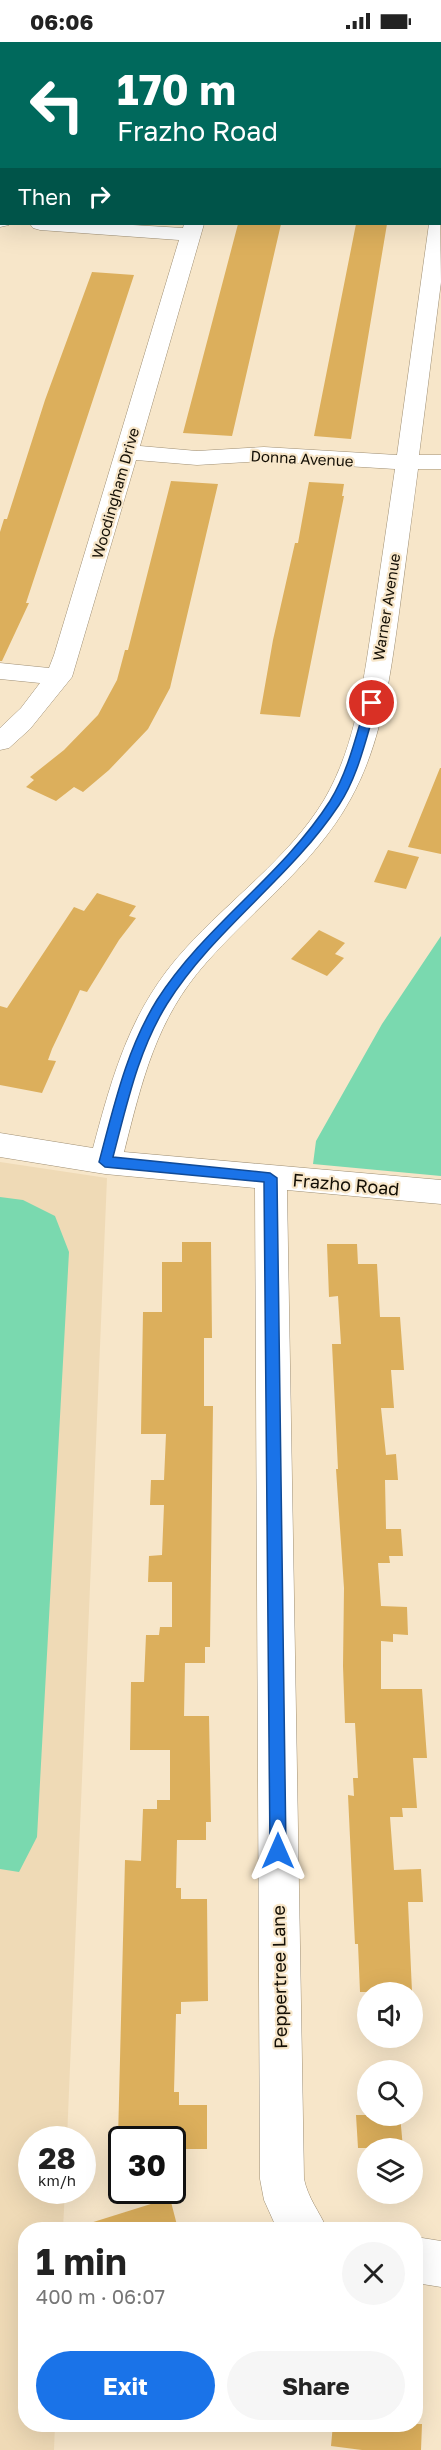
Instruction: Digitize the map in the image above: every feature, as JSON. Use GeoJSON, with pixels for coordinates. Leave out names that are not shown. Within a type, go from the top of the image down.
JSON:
{"type":"FeatureCollection","features":[{"type":"Feature","properties":{"kind":"street"},"geometry":{"type":"LineString","coordinates":[[71,225],[193,229]]}},
{"type":"Feature","properties":{"kind":"street","name":"Warner Avenue"},"geometry":{"type":"LineString","coordinates":[[105,1162],[134,1058],[162,1003],[196,956],[297,852],[334,803],[348,778],[372,703],[408,461],[432,329],[439,225]]}},
{"type":"Feature","properties":{"kind":"street","name":"Woodingham Drive"},"geometry":{"type":"LineString","coordinates":[[0,742],[37,707],[59,677],[193,229]]}},
{"type":"Feature","properties":{"kind":"street","name":"Donna Avenue"},"geometry":{"type":"LineString","coordinates":[[127,452],[197,458],[264,454],[372,462],[441,462]]}},
{"type":"Feature","properties":{"kind":"street"},"geometry":{"type":"LineString","coordinates":[[0,670],[59,677]]}},
{"type":"Feature","properties":{"kind":"street","name":"Frazho Road"},"geometry":{"type":"LineString","coordinates":[[0,1145],[105,1162],[441,1192]]}},
{"type":"Feature","properties":{"kind":"street","name":"Peppertree Lane"},"geometry":{"type":"LineString","coordinates":[[270,1178],[282,2179],[285,2201],[298,2222]]}},
{"type":"Feature","properties":{"kind":"street"},"geometry":{"type":"LineString","coordinates":[[423,2261],[441,2264]]}},
{"type":"Feature","properties":{"kind":"shaded area"},"geometry":{"type":"Polygon","coordinates":[[[0,1162],[107,1178],[68,2126],[18,2126],[18,2204],[64,2204],[63,2222],[18,2222],[18,2432],[55,2432],[54,2450],[0,2450],[0,1162]]]}},
{"type":"Feature","properties":{"kind":"green space"},"geometry":{"type":"Polygon","coordinates":[[[441,936],[441,1176],[313,1164],[316,1141],[382,1024],[441,936]]]}},
{"type":"Feature","properties":{"kind":"green space"},"geometry":{"type":"Polygon","coordinates":[[[0,1197],[23,1200],[55,1216],[69,1252],[37,1837],[19,1872],[0,1869],[0,1197]]]}},
{"type":"Feature","properties":{"kind":"building"},"geometry":{"type":"Polygon","coordinates":[[[238,225],[281,225],[232,436],[183,433],[238,225]]]}},
{"type":"Feature","properties":{"kind":"building"},"geometry":{"type":"Polygon","coordinates":[[[356,225],[387,225],[351,439],[314,436],[356,225]]]}},
{"type":"Feature","properties":{"kind":"building"},"geometry":{"type":"Polygon","coordinates":[[[92,272],[134,275],[26,603],[29,603],[0,661],[0,532],[4,519],[7,519],[45,400],[92,272]]]}},
{"type":"Feature","properties":{"kind":"building"},"geometry":{"type":"Polygon","coordinates":[[[171,481],[218,484],[170,688],[148,729],[109,770],[83,792],[74,787],[56,801],[26,787],[34,780],[30,777],[64,750],[98,715],[117,680],[125,650],[128,650],[171,481]]]}},
{"type":"Feature","properties":{"kind":"building"},"geometry":{"type":"Polygon","coordinates":[[[309,482],[344,484],[342,496],[344,496],[300,717],[260,714],[273,640],[295,543],[298,543],[309,482]]]}},
{"type":"Feature","properties":{"kind":"building"},"geometry":{"type":"Polygon","coordinates":[[[441,768],[441,854],[408,847],[441,768]]]}},
{"type":"Feature","properties":{"kind":"building"},"geometry":{"type":"Polygon","coordinates":[[[388,850],[419,857],[406,889],[374,882],[388,850]]]}},
{"type":"Feature","properties":{"kind":"building"},"geometry":{"type":"Polygon","coordinates":[[[97,893],[136,906],[129,916],[136,918],[119,940],[87,992],[80,990],[52,1049],[48,1060],[56,1061],[42,1093],[0,1085],[0,1006],[7,1008],[74,907],[84,911],[97,893]]]}},
{"type":"Feature","properties":{"kind":"building"},"geometry":{"type":"Polygon","coordinates":[[[319,930],[345,943],[335,954],[344,958],[327,976],[291,959],[319,930]]]}},
{"type":"Feature","properties":{"kind":"building"},"geometry":{"type":"Polygon","coordinates":[[[182,1242],[211,1242],[212,1338],[204,1338],[204,1406],[213,1406],[210,1647],[205,1647],[205,1663],[185,1663],[184,1716],[209,1716],[211,1822],[206,1822],[206,1840],[177,1840],[176,1888],[181,1888],[181,1899],[207,1899],[208,2001],[181,2002],[181,2014],[176,2014],[174,2092],[179,2092],[179,2105],[207,2105],[207,2149],[186,2149],[186,2126],[118,2126],[125,1860],[141,1861],[143,1809],[157,1809],[157,1800],[170,1800],[170,1750],[130,1750],[131,1682],[144,1682],[146,1635],[159,1635],[160,1627],[172,1627],[172,1582],[148,1582],[149,1556],[162,1555],[164,1505],[150,1505],[151,1480],[164,1480],[166,1434],[141,1434],[143,1312],[162,1312],[162,1262],[182,1262],[182,1242]]]}},
{"type":"Feature","properties":{"kind":"building"},"geometry":{"type":"Polygon","coordinates":[[[327,1244],[357,1244],[358,1264],[377,1264],[380,1317],[400,1317],[404,1370],[391,1370],[394,1408],[381,1408],[386,1455],[396,1454],[398,1480],[385,1480],[386,1529],[401,1529],[403,1556],[389,1556],[390,1563],[378,1563],[381,1606],[407,1607],[408,1635],[393,1634],[393,1642],[381,1641],[381,1689],[422,1689],[427,1758],[413,1758],[417,1808],[402,1808],[403,1817],[390,1817],[394,1870],[421,1869],[423,1902],[408,1902],[412,1982],[360,1982],[358,1944],[355,1944],[348,1795],[354,1796],[353,1778],[358,1778],[355,1723],[345,1723],[344,1588],[336,1469],[338,1469],[332,1344],[341,1344],[338,1296],[329,1297],[327,1244]]]}},
{"type":"Feature","properties":{"kind":"building"},"geometry":{"type":"Polygon","coordinates":[[[356,2115],[357,2126],[401,2126],[402,2138],[357,2138],[356,2115]]]}},
{"type":"Feature","properties":{"kind":"building"},"geometry":{"type":"Polygon","coordinates":[[[151,2204],[172,2204],[176,2222],[93,2222],[151,2204]]]}},
{"type":"Feature","properties":{"kind":"building"},"geometry":{"type":"Polygon","coordinates":[[[332,2432],[422,2432],[421,2450],[362,2450],[331,2446],[332,2432]]]}},
{"type":"Feature","properties":{"kind":"route"},"geometry":{"type":"LineString","coordinates":[[278,1851],[270,1178],[105,1162],[134,1058],[162,1003],[179,976],[196,956],[297,852],[334,803],[348,778],[372,703]]}}]}
